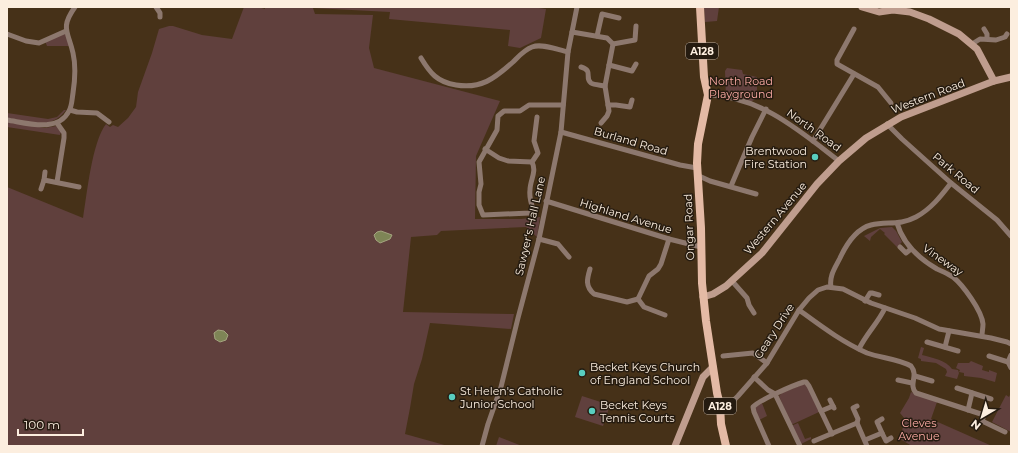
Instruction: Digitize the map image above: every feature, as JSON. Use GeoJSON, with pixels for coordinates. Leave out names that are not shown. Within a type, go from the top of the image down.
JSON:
{"type":"FeatureCollection","features":[{"type":"Feature","properties":{"kind":"main road","name":"Ongar Road"},"geometry":{"type":"LineString","coordinates":[[700,7],[704,77],[708,95],[698,144],[697,172],[701,221],[703,297],[720,404],[721,424],[726,446]]}},
{"type":"Feature","properties":{"kind":"street"},"geometry":{"type":"LineString","coordinates":[[7,120],[47,125],[62,121],[70,110],[75,75],[73,54],[66,31],[67,21],[75,7]]}},
{"type":"Feature","properties":{"kind":"street"},"geometry":{"type":"LineString","coordinates":[[156,7],[160,13],[160,17]]}},
{"type":"Feature","properties":{"kind":"street","name":"Sawyer's Hall Lane"},"geometry":{"type":"LineString","coordinates":[[482,446],[501,387],[539,239],[561,132],[568,52],[577,7]]}},
{"type":"Feature","properties":{"kind":"street"},"geometry":{"type":"LineString","coordinates":[[862,7],[879,12],[893,10],[910,12],[959,34],[972,44],[981,55],[994,81]]}},
{"type":"Feature","properties":{"kind":"street"},"geometry":{"type":"LineString","coordinates":[[597,36],[602,14],[618,18]]}},
{"type":"Feature","properties":{"kind":"street"},"geometry":{"type":"LineString","coordinates":[[613,44],[635,40],[636,26]]}},
{"type":"Feature","properties":{"kind":"street"},"geometry":{"type":"LineString","coordinates":[[854,29],[836,62],[837,64],[878,87],[891,103]]}},
{"type":"Feature","properties":{"kind":"street"},"geometry":{"type":"LineString","coordinates":[[984,29],[987,34],[987,38]]}},
{"type":"Feature","properties":{"kind":"street"},"geometry":{"type":"LineString","coordinates":[[7,34],[26,41],[39,43],[66,31]]}},
{"type":"Feature","properties":{"kind":"street"},"geometry":{"type":"LineString","coordinates":[[572,32],[607,38],[613,44]]}},
{"type":"Feature","properties":{"kind":"street"},"geometry":{"type":"LineString","coordinates":[[972,44],[977,40],[987,38],[996,40],[1005,38],[1007,34]]}},
{"type":"Feature","properties":{"kind":"street"},"geometry":{"type":"LineString","coordinates":[[601,124],[608,116],[609,112],[605,86],[613,44]]}},
{"type":"Feature","properties":{"kind":"street"},"geometry":{"type":"LineString","coordinates":[[421,58],[429,72],[438,79],[453,84],[472,87],[484,83],[498,74],[523,51],[533,46],[568,52]]}},
{"type":"Feature","properties":{"kind":"street"},"geometry":{"type":"LineString","coordinates":[[608,65],[632,71],[636,64]]}},
{"type":"Feature","properties":{"kind":"street"},"geometry":{"type":"LineString","coordinates":[[581,67],[589,73],[590,82],[605,86]]}},
{"type":"Feature","properties":{"kind":"street"},"geometry":{"type":"LineString","coordinates":[[813,141],[854,74]]}},
{"type":"Feature","properties":{"kind":"street","name":"Western Road"},"geometry":{"type":"LineString","coordinates":[[839,160],[866,138],[887,124],[901,117],[994,81],[1011,77]]}},
{"type":"Feature","properties":{"kind":"street","name":"North Road"},"geometry":{"type":"LineString","coordinates":[[708,95],[735,98],[750,102],[766,109],[839,160]]}},
{"type":"Feature","properties":{"kind":"street"},"geometry":{"type":"LineString","coordinates":[[608,105],[616,104],[630,108],[632,100]]}},
{"type":"Feature","properties":{"kind":"street"},"geometry":{"type":"LineString","coordinates":[[532,162],[534,172],[530,189],[530,197],[533,209],[530,213],[483,215],[479,205],[479,192],[481,184],[479,162],[497,130],[498,116],[504,111],[520,111],[529,105],[563,105]]}},
{"type":"Feature","properties":{"kind":"street"},"geometry":{"type":"LineString","coordinates":[[731,186],[766,109]]}},
{"type":"Feature","properties":{"kind":"street"},"geometry":{"type":"LineString","coordinates":[[70,110],[97,113],[102,121],[109,122]]}},
{"type":"Feature","properties":{"kind":"street"},"geometry":{"type":"LineString","coordinates":[[532,162],[538,153],[534,141],[537,117]]}},
{"type":"Feature","properties":{"kind":"street"},"geometry":{"type":"LineString","coordinates":[[57,123],[64,133],[57,182]]}},
{"type":"Feature","properties":{"kind":"street","name":"Park Road"},"geometry":{"type":"LineString","coordinates":[[887,124],[951,183],[997,220],[1011,236]]}},
{"type":"Feature","properties":{"kind":"street","name":"Burland Road"},"geometry":{"type":"LineString","coordinates":[[561,132],[676,164],[697,172],[710,181],[756,194]]}},
{"type":"Feature","properties":{"kind":"street"},"geometry":{"type":"LineString","coordinates":[[485,149],[498,158],[508,161],[532,162]]}},
{"type":"Feature","properties":{"kind":"street","name":"Western Avenue"},"geometry":{"type":"LineString","coordinates":[[703,297],[716,293],[732,281],[765,249],[807,196],[839,160]]}},
{"type":"Feature","properties":{"kind":"street"},"geometry":{"type":"LineString","coordinates":[[41,189],[45,172]]}},
{"type":"Feature","properties":{"kind":"street"},"geometry":{"type":"LineString","coordinates":[[44,180],[79,187]]}},
{"type":"Feature","properties":{"kind":"street"},"geometry":{"type":"LineString","coordinates":[[951,183],[929,209],[911,219],[897,224],[871,225],[854,237],[847,245],[831,276],[831,287],[842,290],[865,301],[908,315],[939,329],[982,336],[1011,344]]}},
{"type":"Feature","properties":{"kind":"street","name":"Highland Avenue"},"geometry":{"type":"LineString","coordinates":[[546,201],[669,239],[701,247]]}},
{"type":"Feature","properties":{"kind":"street","name":"Vineway"},"geometry":{"type":"LineString","coordinates":[[897,224],[902,238],[911,249],[928,263],[953,277],[962,287],[980,314],[983,324],[982,336]]}},
{"type":"Feature","properties":{"kind":"street"},"geometry":{"type":"LineString","coordinates":[[539,239],[558,244],[569,258]]}},
{"type":"Feature","properties":{"kind":"street"},"geometry":{"type":"LineString","coordinates":[[590,269],[587,284],[594,294],[627,302],[638,299],[649,276],[658,269],[661,264],[669,239]]}},
{"type":"Feature","properties":{"kind":"street"},"geometry":{"type":"LineString","coordinates":[[900,247],[906,253],[911,249]]}},
{"type":"Feature","properties":{"kind":"street"},"geometry":{"type":"LineString","coordinates":[[732,281],[747,298],[754,313]]}},
{"type":"Feature","properties":{"kind":"street","name":"Geary Drive"},"geometry":{"type":"LineString","coordinates":[[720,404],[727,404],[734,400],[767,363],[799,310],[814,293],[822,288],[831,287]]}},
{"type":"Feature","properties":{"kind":"street"},"geometry":{"type":"LineString","coordinates":[[865,301],[870,293],[879,295]]}},
{"type":"Feature","properties":{"kind":"street"},"geometry":{"type":"LineString","coordinates":[[638,299],[644,307],[665,315]]}},
{"type":"Feature","properties":{"kind":"street"},"geometry":{"type":"LineString","coordinates":[[859,349],[867,333],[880,319],[885,308]]}},
{"type":"Feature","properties":{"kind":"street"},"geometry":{"type":"LineString","coordinates":[[799,310],[837,338],[875,356],[900,360],[911,366],[915,376],[912,383],[916,393],[984,415],[982,421],[1005,432]]}},
{"type":"Feature","properties":{"kind":"street"},"geometry":{"type":"LineString","coordinates":[[945,348],[948,331]]}},
{"type":"Feature","properties":{"kind":"street"},"geometry":{"type":"LineString","coordinates":[[927,342],[958,352]]}},
{"type":"Feature","properties":{"kind":"street"},"geometry":{"type":"LineString","coordinates":[[723,356],[753,353],[767,363]]}},
{"type":"Feature","properties":{"kind":"street"},"geometry":{"type":"LineString","coordinates":[[1008,362],[1011,355]]}},
{"type":"Feature","properties":{"kind":"street"},"geometry":{"type":"LineString","coordinates":[[989,356],[1008,362],[1011,368]]}},
{"type":"Feature","properties":{"kind":"street"},"geometry":{"type":"LineString","coordinates":[[675,446],[703,377],[713,367]]}},
{"type":"Feature","properties":{"kind":"street"},"geometry":{"type":"LineString","coordinates":[[915,376],[932,381]]}},
{"type":"Feature","properties":{"kind":"street"},"geometry":{"type":"LineString","coordinates":[[754,377],[768,390],[775,394],[800,446]]}},
{"type":"Feature","properties":{"kind":"street"},"geometry":{"type":"LineString","coordinates":[[898,380],[912,383]]}},
{"type":"Feature","properties":{"kind":"street"},"geometry":{"type":"LineString","coordinates":[[769,446],[753,407],[775,394],[806,382],[832,434]]}},
{"type":"Feature","properties":{"kind":"street"},"geometry":{"type":"LineString","coordinates":[[957,388],[991,399]]}},
{"type":"Feature","properties":{"kind":"street"},"geometry":{"type":"LineString","coordinates":[[968,410],[972,393]]}},
{"type":"Feature","properties":{"kind":"street"},"geometry":{"type":"LineString","coordinates":[[821,411],[834,408],[830,400]]}},
{"type":"Feature","properties":{"kind":"street"},"geometry":{"type":"LineString","coordinates":[[858,406],[853,408],[858,419],[857,423],[867,446]]}},
{"type":"Feature","properties":{"kind":"street"},"geometry":{"type":"LineString","coordinates":[[882,419],[877,422],[882,433],[886,441],[891,438]]}},
{"type":"Feature","properties":{"kind":"street"},"geometry":{"type":"LineString","coordinates":[[814,441],[857,423]]}},
{"type":"Feature","properties":{"kind":"street"},"geometry":{"type":"LineString","coordinates":[[865,440],[882,433]]}},
{"type":"Feature","properties":{"kind":"green space"},"geometry":{"type":"Polygon","coordinates":[[[244,7],[258,7],[265,9],[265,7],[539,7],[546,9],[541,38],[520,48],[508,46],[510,30],[389,19],[390,12],[313,8],[315,14],[373,15],[369,48],[374,68],[500,101],[476,156],[475,219],[521,219],[540,217],[537,237],[526,227],[441,231],[437,235],[411,237],[403,312],[514,314],[511,329],[430,323],[422,359],[414,384],[405,434],[448,446],[7,446],[7,187],[83,218],[91,169],[101,132],[106,124],[110,127],[113,125],[118,127],[128,118],[136,107],[138,92],[159,29],[173,26],[202,35],[232,39],[244,7]]]}},
{"type":"Feature","properties":{"kind":"green space"},"geometry":{"type":"Polygon","coordinates":[[[719,7],[717,21],[705,22],[704,8],[719,7]]]}},
{"type":"Feature","properties":{"kind":"green space"},"geometry":{"type":"Polygon","coordinates":[[[66,31],[71,46],[47,46],[45,41],[66,31]]]}},
{"type":"Feature","properties":{"kind":"green space","name":"North Road Playground"},"geometry":{"type":"Polygon","coordinates":[[[727,68],[742,70],[743,74],[757,77],[757,91],[759,93],[756,99],[750,102],[726,97],[725,71],[727,68]]]}},
{"type":"Feature","properties":{"kind":"green space"},"geometry":{"type":"Polygon","coordinates":[[[64,110],[66,110],[60,117],[46,123],[32,123],[7,118],[7,113],[48,119],[57,117],[64,110]]]}},
{"type":"Feature","properties":{"kind":"green space"},"geometry":{"type":"Polygon","coordinates":[[[7,121],[45,128],[56,126],[61,132],[60,135],[7,127],[7,121]]]}},
{"type":"Feature","properties":{"kind":"green space"},"geometry":{"type":"Polygon","coordinates":[[[892,227],[902,242],[897,247],[880,229],[871,237],[870,241],[864,236],[880,228],[892,227]]]}},
{"type":"Feature","properties":{"kind":"green space"},"geometry":{"type":"Polygon","coordinates":[[[921,347],[924,348],[922,355],[939,360],[946,363],[952,369],[958,370],[959,373],[957,379],[945,376],[947,372],[946,369],[936,363],[921,361],[921,359],[918,358],[921,347]]]}},
{"type":"Feature","properties":{"kind":"green space"},"geometry":{"type":"Polygon","coordinates":[[[971,361],[983,366],[982,370],[989,372],[989,370],[997,373],[995,382],[981,378],[964,376],[964,373],[959,372],[960,370],[956,368],[958,363],[969,363],[971,361]]]}},
{"type":"Feature","properties":{"kind":"green space"},"geometry":{"type":"Polygon","coordinates":[[[804,384],[808,387],[819,412],[791,425],[779,396],[782,393],[804,384]]]}},
{"type":"Feature","properties":{"kind":"green space","name":"Cleves Avenue"},"geometry":{"type":"Polygon","coordinates":[[[911,392],[937,402],[931,419],[992,446],[912,446],[900,439],[905,419],[900,413],[911,392]]]}},
{"type":"Feature","properties":{"kind":"green space"},"geometry":{"type":"Polygon","coordinates":[[[1011,393],[1011,432],[992,422],[1006,395],[1009,397],[1011,393]]]}},
{"type":"Feature","properties":{"kind":"green space","name":"Becket Keys Tennis Courts"},"geometry":{"type":"Polygon","coordinates":[[[582,396],[610,405],[603,426],[575,417],[582,396]]]}},
{"type":"Feature","properties":{"kind":"green space"},"geometry":{"type":"Polygon","coordinates":[[[762,403],[767,416],[759,420],[754,408],[762,403]]]}},
{"type":"Feature","properties":{"kind":"green space"},"geometry":{"type":"Polygon","coordinates":[[[798,423],[805,439],[811,437],[811,439],[801,444],[791,426],[798,423]]]}},
{"type":"Feature","properties":{"kind":"green space"},"geometry":{"type":"Polygon","coordinates":[[[499,437],[522,446],[496,446],[499,437]]]}},
{"type":"Feature","properties":{"kind":"shaded area"},"geometry":{"type":"Polygon","coordinates":[[[381,231],[392,235],[390,239],[380,243],[376,240],[374,235],[381,231]]]}},
{"type":"Feature","properties":{"kind":"shaded area"},"geometry":{"type":"Polygon","coordinates":[[[218,330],[224,331],[228,335],[226,340],[220,342],[215,339],[214,333],[218,330]]]}},
{"type":"Feature","properties":{"kind":"place","name":"Brentwood Fire Station"},"geometry":{"type":"Point","coordinates":[815,157]}},
{"type":"Feature","properties":{"kind":"place","name":"Becket Keys Church of England School"},"geometry":{"type":"Point","coordinates":[582,373]}},
{"type":"Feature","properties":{"kind":"place","name":"St Helen's Catholic Junior School"},"geometry":{"type":"Point","coordinates":[452,397]}},
{"type":"Feature","properties":{"kind":"place","name":"Becket Keys Tennis Courts"},"geometry":{"type":"Point","coordinates":[592,411]}}]}
